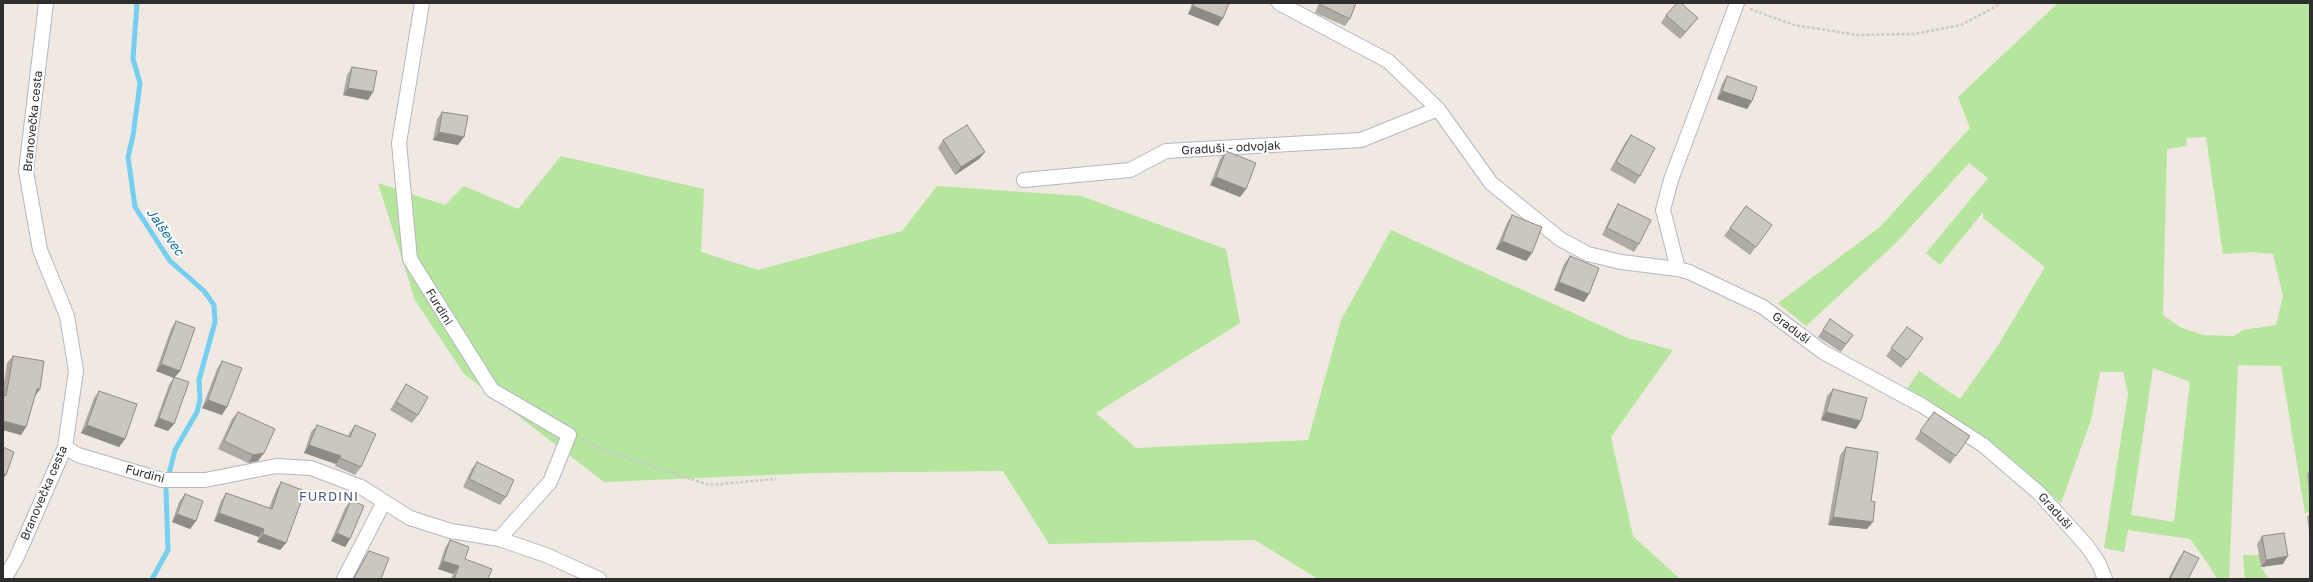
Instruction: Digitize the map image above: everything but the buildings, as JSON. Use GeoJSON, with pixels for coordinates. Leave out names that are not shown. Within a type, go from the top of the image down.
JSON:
{"type":"FeatureCollection","features":[{"type":"Feature","properties":{"kind":"street","name":"Branovečka cesta"},"geometry":{"type":"LineString","coordinates":[[4,579],[16,559],[65,447],[76,371],[67,316],[40,250],[26,172],[46,3]]}},
{"type":"Feature","properties":{"kind":"street","name":"Furdini"},"geometry":{"type":"LineString","coordinates":[[422,3],[399,143],[410,259],[492,390],[569,435]]}},
{"type":"Feature","properties":{"kind":"street"},"geometry":{"type":"LineString","coordinates":[[1279,3],[1388,61],[1438,109],[1491,183],[1560,239],[1588,254],[1621,262],[1678,269],[1663,210],[1670,180],[1737,3]]}},
{"type":"Feature","properties":{"kind":"street","name":"Graduši - odvojak"},"geometry":{"type":"LineString","coordinates":[[1024,180],[1130,170],[1166,151],[1361,140],[1438,109]]}},
{"type":"Feature","properties":{"kind":"street","name":"Graduši"},"geometry":{"type":"LineString","coordinates":[[1678,269],[1689,272],[1763,307],[1823,352],[1923,406],[1982,445],[2039,494],[2087,546],[2098,562],[2105,579]]}},
{"type":"Feature","properties":{"kind":"street"},"geometry":{"type":"LineString","coordinates":[[499,539],[550,482],[569,435]]}},
{"type":"Feature","properties":{"kind":"street","name":"Furdini"},"geometry":{"type":"LineString","coordinates":[[65,447],[78,455],[162,480],[205,480],[276,466],[311,468],[361,486],[410,518],[450,531],[499,539],[546,555],[599,579]]}},
{"type":"Feature","properties":{"kind":"street"},"geometry":{"type":"LineString","coordinates":[[344,579],[384,502]]}},
{"type":"Feature","properties":{"kind":"path"},"geometry":{"type":"LineString","coordinates":[[1737,3],[1794,25],[1858,35],[1914,34],[1939,30],[1961,24],[2000,3]]}},
{"type":"Feature","properties":{"kind":"path"},"geometry":{"type":"LineString","coordinates":[[569,435],[609,452],[709,485],[776,479]]}},
{"type":"Feature","properties":{"kind":"green space"},"geometry":{"type":"Polygon","coordinates":[[[2058,3],[2310,3],[2310,512],[2305,513],[2281,366],[2238,365],[2229,579],[2215,579],[2216,577],[2208,564],[2190,539],[2128,530],[2124,552],[2104,548],[2128,394],[2123,372],[2100,372],[2091,420],[2061,503],[1950,414],[1907,389],[1919,371],[1960,399],[1997,347],[2045,267],[1983,218],[1983,212],[1940,265],[1926,253],[1988,178],[1969,163],[1896,243],[1806,326],[1778,303],[1880,227],[1970,128],[1958,97],[2058,3]],[[2206,137],[2186,138],[2187,146],[2167,149],[2163,315],[2180,327],[2203,335],[2234,336],[2243,330],[2276,325],[2283,296],[2273,254],[2253,252],[2223,254],[2206,137]],[[2153,368],[2131,515],[2174,522],[2190,382],[2153,368]]]}},
{"type":"Feature","properties":{"kind":"green space"},"geometry":{"type":"Polygon","coordinates":[[[561,156],[704,189],[701,252],[758,270],[902,231],[937,186],[1081,196],[1226,249],[1240,323],[1096,413],[1136,448],[1308,440],[1341,320],[1391,230],[1628,338],[1673,350],[1611,437],[1633,536],[1680,579],[1318,579],[1255,540],[1049,544],[1003,471],[815,473],[604,482],[464,374],[415,300],[378,183],[445,205],[464,186],[518,209],[561,156]]]}},
{"type":"Feature","properties":{"kind":"green space"},"geometry":{"type":"Polygon","coordinates":[[[2243,555],[2259,555],[2261,567],[2269,579],[2245,579],[2243,555]]]}},
{"type":"Feature","properties":{"kind":"waterway","name":"Jalševec"},"geometry":{"type":"LineString","coordinates":[[137,3],[133,59],[140,83],[133,136],[128,157],[135,207],[170,261],[204,291],[214,305],[215,322],[199,380],[200,400],[197,412],[175,450],[169,474]]}},
{"type":"Feature","properties":{"kind":"waterway","name":"Jalševec"},"geometry":{"type":"LineString","coordinates":[[152,579],[168,550],[166,490]]}},
{"type":"Feature","properties":{"kind":"district","name":"FURDINI"},"geometry":{"type":"Point","coordinates":[329,497]}}]}
